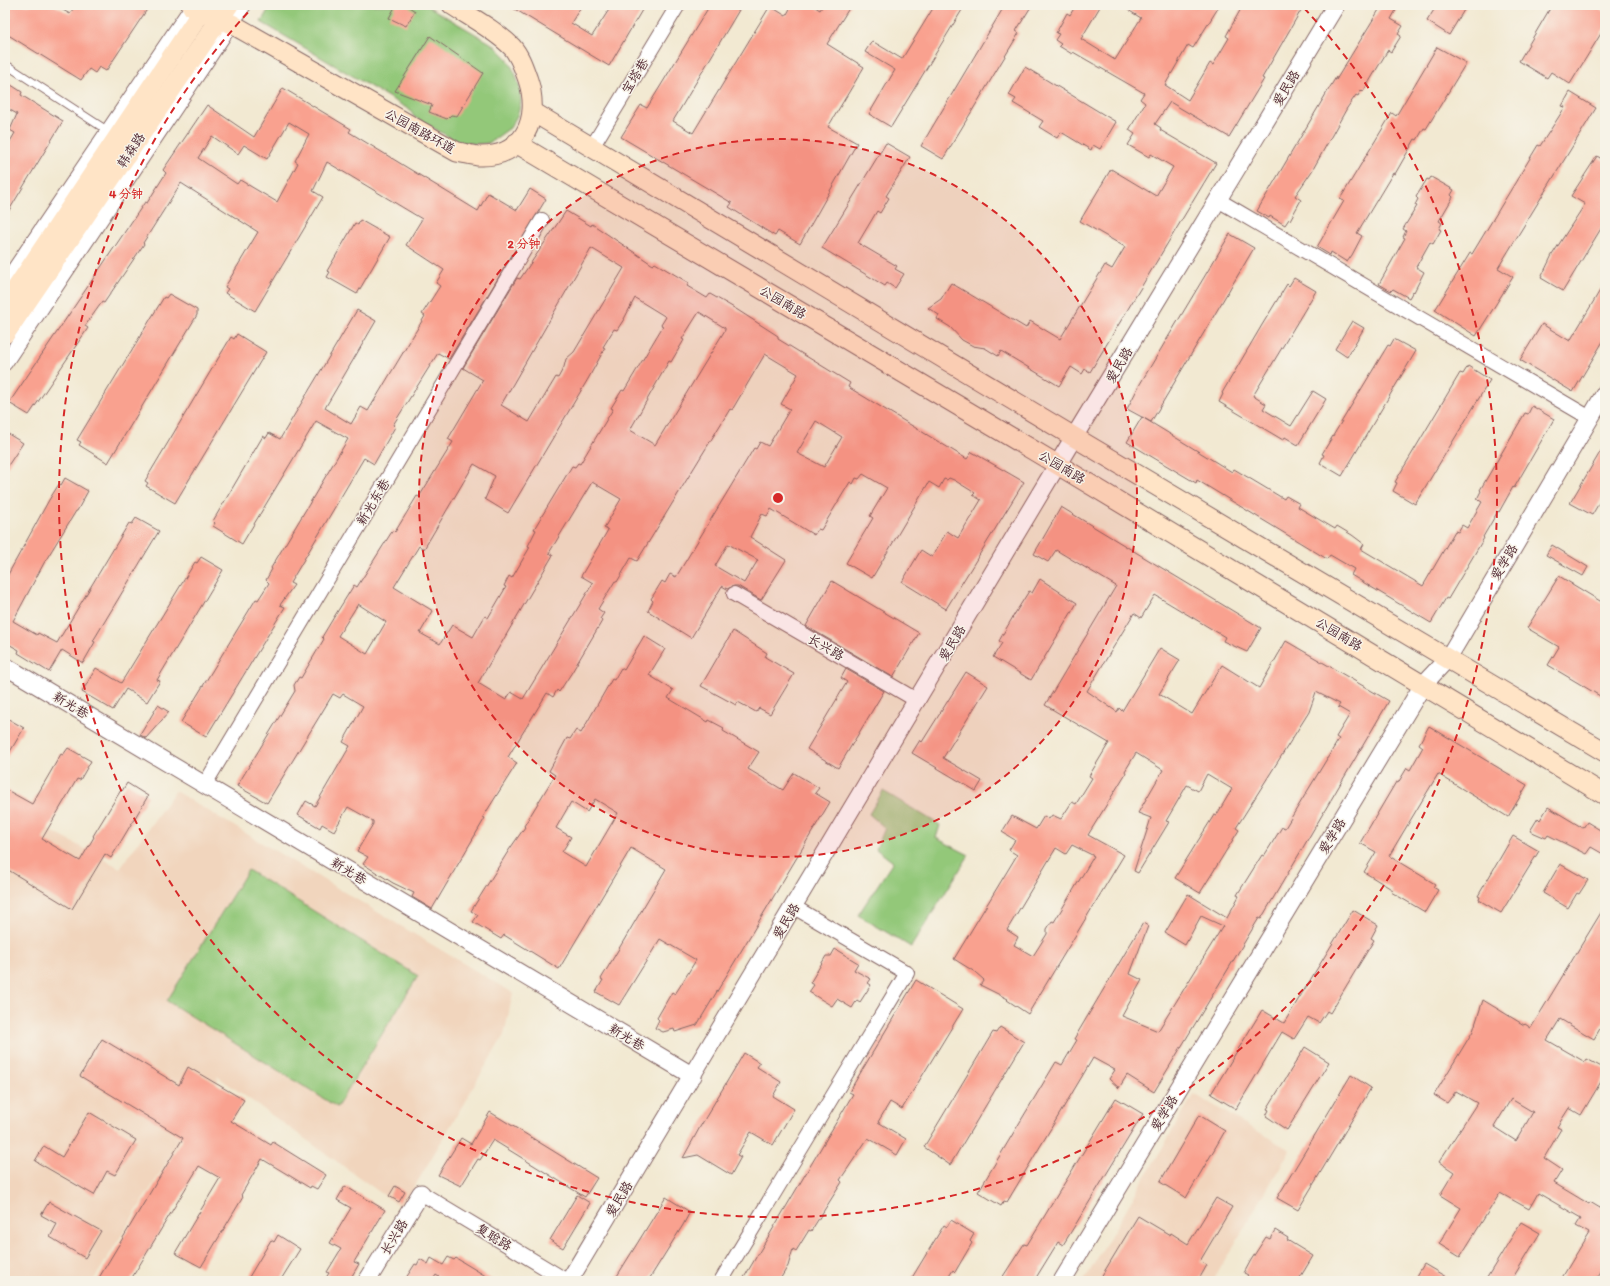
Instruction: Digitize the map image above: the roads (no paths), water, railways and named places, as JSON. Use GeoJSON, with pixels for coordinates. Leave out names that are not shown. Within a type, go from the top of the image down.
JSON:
{"type":"FeatureCollection","features":[{"type":"Feature","properties":{"kind":"main road","name":"公园南路环道"},"geometry":{"type":"LineString","coordinates":[[198,7],[227,16],[457,152],[478,156],[502,152],[516,143],[528,130],[533,112],[532,93],[523,66],[512,48],[491,30],[452,5]]}},
{"type":"Feature","properties":{"kind":"main road","name":"韩森路"},"geometry":{"type":"LineString","coordinates":[[5,305],[198,7]]}},
{"type":"Feature","properties":{"kind":"main road","name":"韩森路"},"geometry":{"type":"LineString","coordinates":[[5,334],[227,16]]}},
{"type":"Feature","properties":{"kind":"main road"},"geometry":{"type":"LineString","coordinates":[[533,112],[1074,437],[1605,752]]}},
{"type":"Feature","properties":{"kind":"main road","name":"公园南路"},"geometry":{"type":"LineString","coordinates":[[516,143],[1058,465],[1605,795]]}},
{"type":"Feature","properties":{"kind":"street"},"geometry":{"type":"LineString","coordinates":[[5,363],[227,16],[244,5]]}},
{"type":"Feature","properties":{"kind":"street","name":"宝塔巷"},"geometry":{"type":"LineString","coordinates":[[592,148],[678,5]]}},
{"type":"Feature","properties":{"kind":"street","name":"爱民路"},"geometry":{"type":"LineString","coordinates":[[568,1281],[918,701],[1074,437],[1336,5]]}},
{"type":"Feature","properties":{"kind":"street"},"geometry":{"type":"LineString","coordinates":[[5,283],[108,130],[198,7]]}},
{"type":"Feature","properties":{"kind":"street"},"geometry":{"type":"LineString","coordinates":[[1218,200],[1590,418]]}},
{"type":"Feature","properties":{"kind":"street","name":"新光东巷"},"geometry":{"type":"LineString","coordinates":[[205,784],[542,220]]}},
{"type":"Feature","properties":{"kind":"street","name":"爱学路"},"geometry":{"type":"LineString","coordinates":[[1062,1281],[1423,685],[1448,658],[1605,393]]}},
{"type":"Feature","properties":{"kind":"street","name":"长兴路"},"geometry":{"type":"LineString","coordinates":[[734,594],[918,701]]}},
{"type":"Feature","properties":{"kind":"street","name":"新光巷"},"geometry":{"type":"LineString","coordinates":[[5,666],[693,1076]]}},
{"type":"Feature","properties":{"kind":"street"},"geometry":{"type":"LineString","coordinates":[[721,1281],[907,973],[794,907]]}},
{"type":"Feature","properties":{"kind":"street","name":"长兴路"},"geometry":{"type":"LineString","coordinates":[[368,1281],[421,1193]]}},
{"type":"Feature","properties":{"kind":"street","name":"复聪路"},"geometry":{"type":"LineString","coordinates":[[421,1193],[568,1281]]}},
{"type":"Feature","properties":{"kind":"lane"},"geometry":{"type":"LineString","coordinates":[[5,64],[108,130]]}}]}
